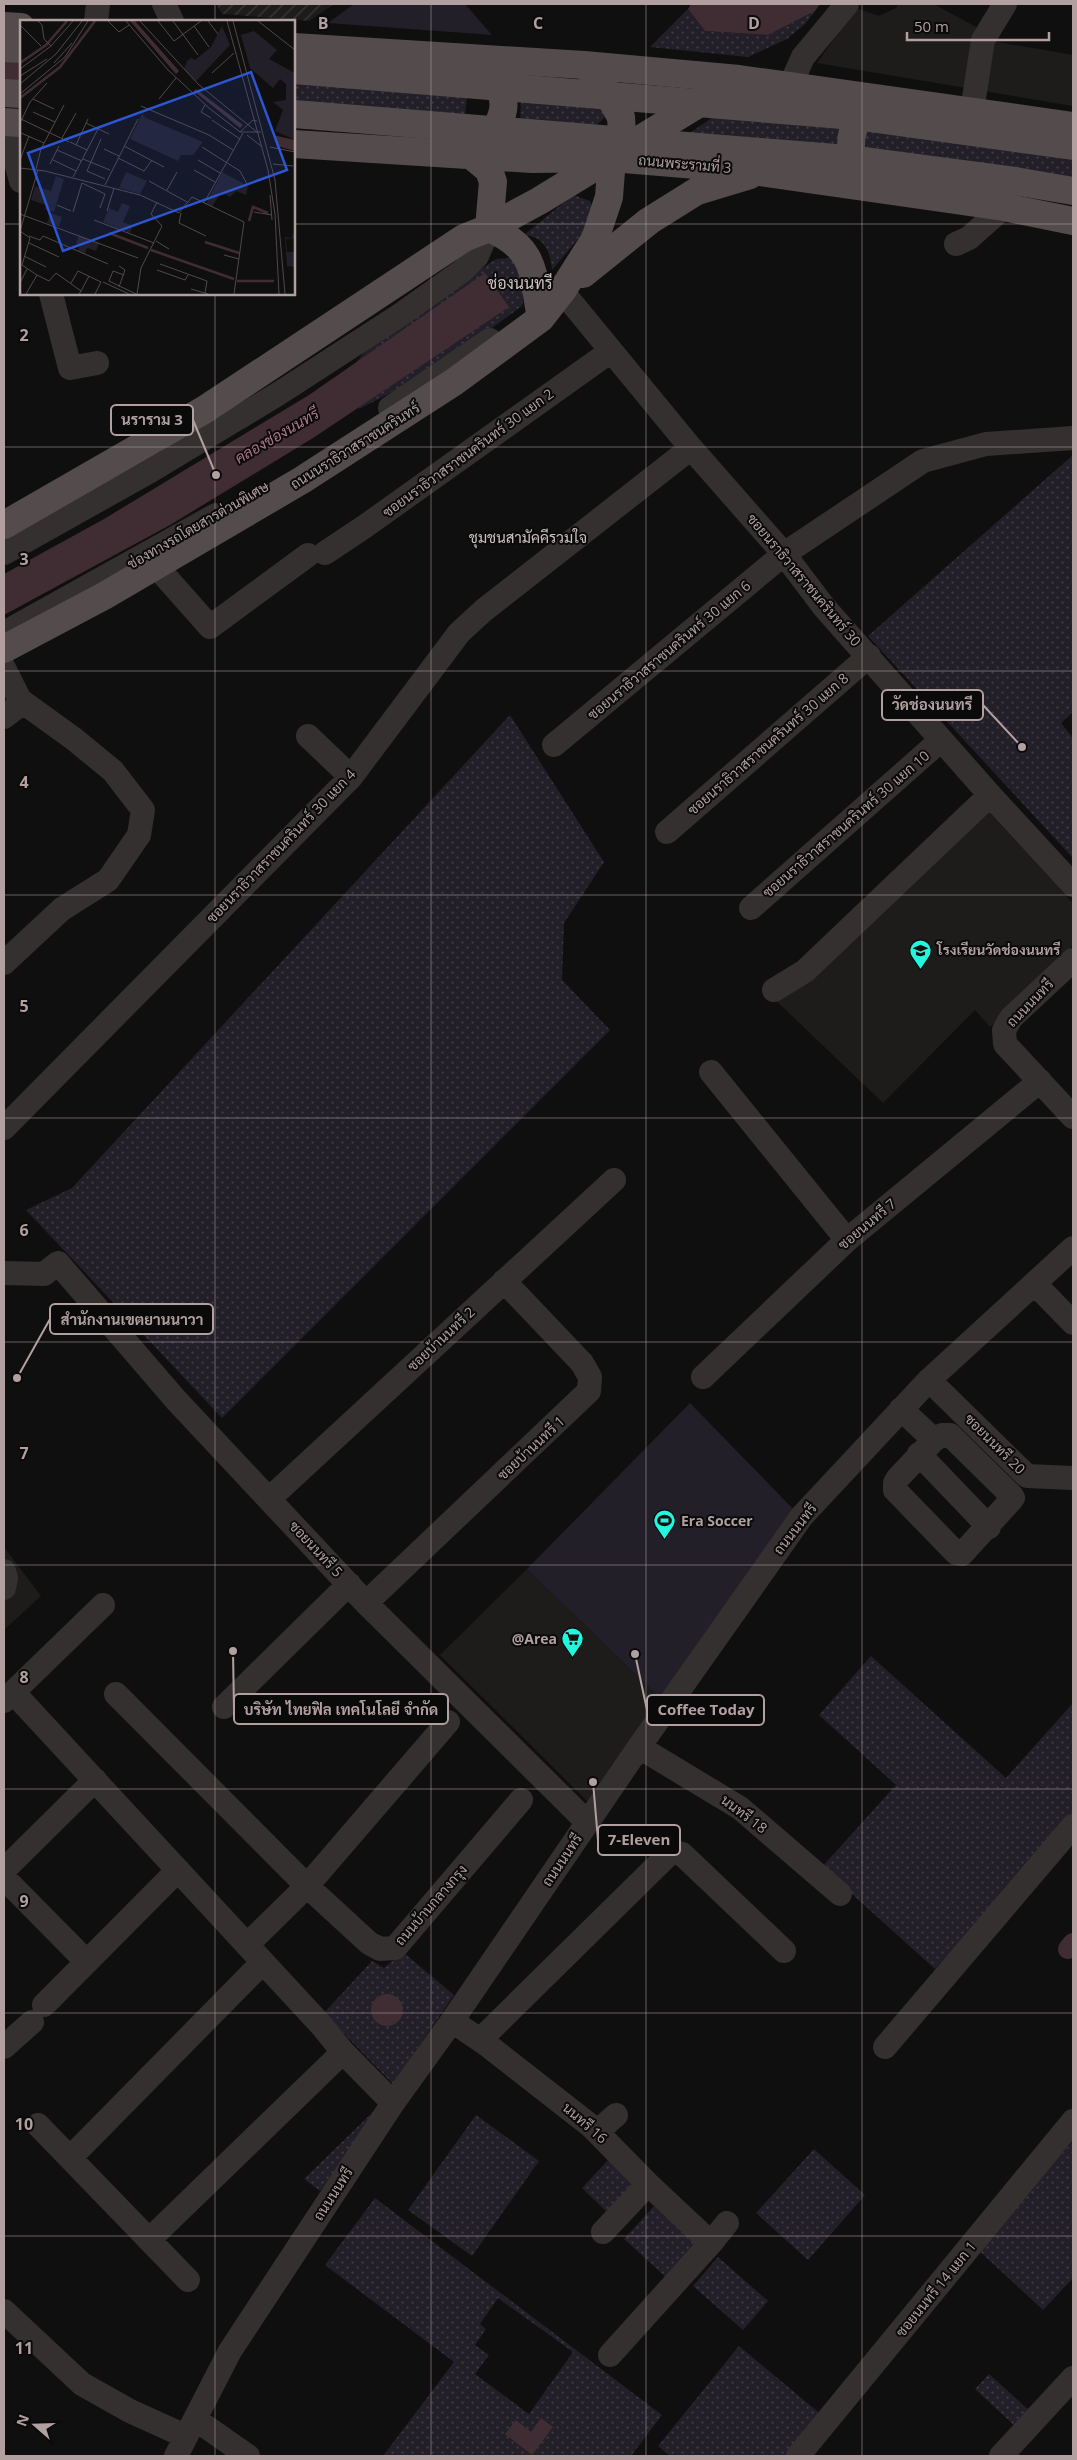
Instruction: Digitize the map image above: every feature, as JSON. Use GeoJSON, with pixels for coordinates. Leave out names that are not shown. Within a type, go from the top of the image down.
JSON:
{"type":"FeatureCollection","features":[{"type":"Feature","properties":{"kind":"main road"},"geometry":{"type":"LineString","coordinates":[[4,26],[20,27]]}},
{"type":"Feature","properties":{"kind":"main road"},"geometry":{"type":"LineString","coordinates":[[295,47],[739,78],[1073,126]]}},
{"type":"Feature","properties":{"kind":"main road"},"geometry":{"type":"LineString","coordinates":[[4,48],[20,49]]}},
{"type":"Feature","properties":{"kind":"main road"},"geometry":{"type":"LineString","coordinates":[[477,60],[499,82],[502,111],[494,132],[472,156],[489,170],[492,182],[489,228]]}},
{"type":"Feature","properties":{"kind":"main road","name":"ถนนนราธิวาสราชนครินทร์"},"geometry":{"type":"LineString","coordinates":[[4,649],[156,566],[376,434],[454,382],[541,318],[562,291],[595,239],[609,197],[612,158],[622,134],[621,117],[594,74],[584,66]]}},
{"type":"Feature","properties":{"kind":"main road"},"geometry":{"type":"LineString","coordinates":[[295,70],[837,114],[1073,146]]}},
{"type":"Feature","properties":{"kind":"main road"},"geometry":{"type":"LineString","coordinates":[[4,525],[204,410],[464,238],[489,228],[612,158],[739,78]]}},
{"type":"Feature","properties":{"kind":"main road"},"geometry":{"type":"LineString","coordinates":[[4,93],[20,94]]}},
{"type":"Feature","properties":{"kind":"main road"},"geometry":{"type":"LineString","coordinates":[[866,188],[853,168],[850,142],[859,116],[878,98]]}},
{"type":"Feature","properties":{"kind":"main road","name":"ถนนพระรามที่ 3"},"geometry":{"type":"LineString","coordinates":[[295,114],[848,159],[1015,181],[1073,191]]}},
{"type":"Feature","properties":{"kind":"main road","name":"ถนนพระรามที่ 3"},"geometry":{"type":"LineString","coordinates":[[295,144],[532,159],[612,158],[756,172],[1004,207],[1073,221]]}},
{"type":"Feature","properties":{"kind":"main road"},"geometry":{"type":"LineString","coordinates":[[562,291],[648,221],[697,191],[756,172]]}},
{"type":"Feature","properties":{"kind":"main road"},"geometry":{"type":"LineString","coordinates":[[489,228],[507,236],[522,248],[531,266],[541,318]]}},
{"type":"Feature","properties":{"kind":"street"},"geometry":{"type":"LineString","coordinates":[[96,20],[98,4]]}},
{"type":"Feature","properties":{"kind":"street"},"geometry":{"type":"LineString","coordinates":[[164,4],[172,20]]}},
{"type":"Feature","properties":{"kind":"street"},"geometry":{"type":"LineString","coordinates":[[790,86],[803,58],[847,4]]}},
{"type":"Feature","properties":{"kind":"street"},"geometry":{"type":"LineString","coordinates":[[972,111],[983,40],[1005,4]]}},
{"type":"Feature","properties":{"kind":"street"},"geometry":{"type":"LineString","coordinates":[[10,122],[20,176]]}},
{"type":"Feature","properties":{"kind":"street"},"geometry":{"type":"LineString","coordinates":[[956,244],[969,238],[1004,207]]}},
{"type":"Feature","properties":{"kind":"street"},"geometry":{"type":"LineString","coordinates":[[4,553],[152,470],[278,394],[400,315],[462,271],[477,256],[489,228]]}},
{"type":"Feature","properties":{"kind":"street","name":"ซอยนราธิวาสราชนครินทร์ 30"},"geometry":{"type":"LineString","coordinates":[[562,291],[691,448],[784,554],[824,607],[990,795],[1073,885]]}},
{"type":"Feature","properties":{"kind":"street"},"geometry":{"type":"LineString","coordinates":[[51,295],[70,368],[97,363]]}},
{"type":"Feature","properties":{"kind":"street","name":"ช่องทางรถโดยสารด่วนพิเศษ"},"geometry":{"type":"LineString","coordinates":[[4,634],[297,468],[519,320],[541,318]]}},
{"type":"Feature","properties":{"kind":"street","name":"ซอยนราธิวาสราชนครินทร์ 30 แยก 2"},"geometry":{"type":"LineString","coordinates":[[156,566],[210,627],[316,554],[364,528],[610,351]]}},
{"type":"Feature","properties":{"kind":"street","name":"ซอยนราธิวาสราชนครินทร์ 30 แยก 6"},"geometry":{"type":"LineString","coordinates":[[554,745],[784,554],[923,461],[986,444],[1073,438]]}},
{"type":"Feature","properties":{"kind":"street","name":"ซอยนราธิวาสราชนครินทร์ 30 แยก 4"},"geometry":{"type":"LineString","coordinates":[[4,1128],[351,777],[459,633],[484,610],[691,448]]}},
{"type":"Feature","properties":{"kind":"street","name":"ซอยนราธิวาสราชนครินทร์ 30 แยก 8"},"geometry":{"type":"LineString","coordinates":[[666,832],[869,656]]}},
{"type":"Feature","properties":{"kind":"street"},"geometry":{"type":"LineString","coordinates":[[4,668],[20,700],[74,739],[112,771],[143,810],[139,835],[108,880],[62,909],[4,963]]}},
{"type":"Feature","properties":{"kind":"street"},"geometry":{"type":"LineString","coordinates":[[4,717],[18,706],[20,700]]}},
{"type":"Feature","properties":{"kind":"street"},"geometry":{"type":"LineString","coordinates":[[308,736],[351,777]]}},
{"type":"Feature","properties":{"kind":"street","name":"ซอยนราธิวาสราชนครินทร์ 30 แยก 10"},"geometry":{"type":"LineString","coordinates":[[750,908],[941,740]]}},
{"type":"Feature","properties":{"kind":"street"},"geometry":{"type":"LineString","coordinates":[[774,990],[805,971],[990,795]]}},
{"type":"Feature","properties":{"kind":"street","name":"ถนนนนทรี"},"geometry":{"type":"LineString","coordinates":[[1073,960],[1011,1018],[1004,1030],[1005,1044],[1073,1117]]}},
{"type":"Feature","properties":{"kind":"street"},"geometry":{"type":"LineString","coordinates":[[711,1072],[847,1240]]}},
{"type":"Feature","properties":{"kind":"street","name":"ซอยนนทรี 7"},"geometry":{"type":"LineString","coordinates":[[703,1377],[847,1240],[1040,1081]]}},
{"type":"Feature","properties":{"kind":"street","name":"ซอยบ้านนทรี 2"},"geometry":{"type":"LineString","coordinates":[[269,1499],[614,1180]]}},
{"type":"Feature","properties":{"kind":"street","name":"ถนนนนทรี"},"geometry":{"type":"LineString","coordinates":[[185,2437],[230,2351],[393,2103],[452,2021],[639,1747],[802,1516],[929,1380],[1036,1285],[1073,1248]]}},
{"type":"Feature","properties":{"kind":"street","name":"ซอยนนทรี 5"},"geometry":{"type":"LineString","coordinates":[[4,1273],[44,1274],[58,1263],[176,1400],[366,1603],[587,1822]]}},
{"type":"Feature","properties":{"kind":"street","name":"ซอยบ้านนทรี 1"},"geometry":{"type":"LineString","coordinates":[[366,1603],[589,1391],[590,1377],[582,1363],[504,1281]]}},
{"type":"Feature","properties":{"kind":"street"},"geometry":{"type":"LineString","coordinates":[[1036,1285],[1073,1323]]}},
{"type":"Feature","properties":{"kind":"street","name":"ซอยนนทรี 20"},"geometry":{"type":"LineString","coordinates":[[929,1380],[1027,1476],[1073,1478]]}},
{"type":"Feature","properties":{"kind":"street"},"geometry":{"type":"LineString","coordinates":[[901,1409],[926,1447],[989,1527]]}},
{"type":"Feature","properties":{"kind":"street"},"geometry":{"type":"LineString","coordinates":[[942,1435],[950,1435],[1011,1493],[1013,1498],[989,1527],[962,1554],[956,1553],[895,1490],[895,1483],[898,1478],[926,1447],[942,1435]]}},
{"type":"Feature","properties":{"kind":"street"},"geometry":{"type":"LineString","coordinates":[[4,1571],[6,1578],[4,1588]]}},
{"type":"Feature","properties":{"kind":"street"},"geometry":{"type":"LineString","coordinates":[[224,1707],[349,1584]]}},
{"type":"Feature","properties":{"kind":"street"},"geometry":{"type":"LineString","coordinates":[[103,1605],[9,1696],[95,1780],[263,1962],[343,2052],[393,2103]]}},
{"type":"Feature","properties":{"kind":"street","name":"ถนนบ้านกลางกรุง"},"geometry":{"type":"LineString","coordinates":[[116,1694],[307,1886],[369,1942],[380,1949],[395,1948],[521,1800]]}},
{"type":"Feature","properties":{"kind":"street"},"geometry":{"type":"LineString","coordinates":[[247,1945],[307,1886],[448,1722]]}},
{"type":"Feature","properties":{"kind":"street","name":"นนทรี 18"},"geometry":{"type":"LineString","coordinates":[[639,1747],[740,1808],[840,1894]]}},
{"type":"Feature","properties":{"kind":"street"},"geometry":{"type":"LineString","coordinates":[[4,1870],[95,1780]]}},
{"type":"Feature","properties":{"kind":"street"},"geometry":{"type":"LineString","coordinates":[[885,2047],[1073,1826]]}},
{"type":"Feature","properties":{"kind":"street"},"geometry":{"type":"LineString","coordinates":[[480,2040],[672,1851],[682,1854],[784,1951]]}},
{"type":"Feature","properties":{"kind":"street"},"geometry":{"type":"LineString","coordinates":[[4,2047],[86,1961],[178,1870]]}},
{"type":"Feature","properties":{"kind":"street"},"geometry":{"type":"LineString","coordinates":[[4,1878],[86,1961]]}},
{"type":"Feature","properties":{"kind":"street"},"geometry":{"type":"LineString","coordinates":[[70,2158],[263,1962]]}},
{"type":"Feature","properties":{"kind":"street","name":"นนทรี 16"},"geometry":{"type":"LineString","coordinates":[[452,2021],[480,2040],[597,2132],[648,2184],[709,2241]]}},
{"type":"Feature","properties":{"kind":"street"},"geometry":{"type":"LineString","coordinates":[[149,2240],[343,2052]]}},
{"type":"Feature","properties":{"kind":"street"},"geometry":{"type":"LineString","coordinates":[[597,2132],[616,2115]]}},
{"type":"Feature","properties":{"kind":"street","name":"ซอยนนทรี 14 แยก 1"},"geometry":{"type":"LineString","coordinates":[[798,2456],[1073,2121]]}},
{"type":"Feature","properties":{"kind":"street"},"geometry":{"type":"LineString","coordinates":[[38,2125],[188,2280]]}},
{"type":"Feature","properties":{"kind":"street"},"geometry":{"type":"LineString","coordinates":[[604,2232],[648,2184]]}},
{"type":"Feature","properties":{"kind":"street"},"geometry":{"type":"LineString","coordinates":[[610,2355],[709,2241],[727,2223]]}},
{"type":"Feature","properties":{"kind":"street"},"geometry":{"type":"LineString","coordinates":[[4,2311],[82,2384],[130,2411],[185,2437],[248,2456]]}},
{"type":"Feature","properties":{"kind":"street"},"geometry":{"type":"LineString","coordinates":[[1001,2456],[1073,2378]]}},
{"type":"Feature","properties":{"kind":"shaded area"},"geometry":{"type":"Polygon","coordinates":[[[216,4],[334,4],[309,21],[222,14],[216,4]]]}},
{"type":"Feature","properties":{"kind":"shaded area"},"geometry":{"type":"Polygon","coordinates":[[[354,4],[465,4],[492,35],[328,23],[354,4]]]}},
{"type":"Feature","properties":{"kind":"shaded area"},"geometry":{"type":"Polygon","coordinates":[[[898,4],[934,4],[976,27],[975,38],[1073,55],[1073,106],[817,63],[856,8],[879,16],[896,8],[898,4]]]}},
{"type":"Feature","properties":{"kind":"shaded area"},"geometry":{"type":"Polygon","coordinates":[[[688,9],[705,31],[768,35],[815,11],[805,24],[787,39],[748,57],[650,47],[688,9]]]}},
{"type":"Feature","properties":{"kind":"shaded area"},"geometry":{"type":"Polygon","coordinates":[[[295,67],[469,81],[465,114],[295,113],[295,67]]]}},
{"type":"Feature","properties":{"kind":"shaded area"},"geometry":{"type":"Polygon","coordinates":[[[521,86],[619,91],[610,113],[586,134],[520,132],[521,86]]]}},
{"type":"Feature","properties":{"kind":"shaded area"},"geometry":{"type":"Polygon","coordinates":[[[733,103],[853,110],[840,155],[680,140],[733,103]]]}},
{"type":"Feature","properties":{"kind":"shaded area"},"geometry":{"type":"Polygon","coordinates":[[[862,131],[1073,145],[1073,191],[859,152],[862,131]]]}},
{"type":"Feature","properties":{"kind":"shaded area"},"geometry":{"type":"Polygon","coordinates":[[[573,195],[590,201],[595,215],[584,232],[552,270],[548,251],[542,242],[531,236],[524,235],[573,195]]]}},
{"type":"Feature","properties":{"kind":"shaded area"},"geometry":{"type":"Polygon","coordinates":[[[511,258],[526,277],[522,306],[433,371],[359,409],[354,365],[377,337],[496,259],[511,258]]]}},
{"type":"Feature","properties":{"kind":"shaded area"},"geometry":{"type":"Polygon","coordinates":[[[1073,455],[1073,712],[1061,723],[1073,738],[1073,858],[868,636],[1073,455]]]}},
{"type":"Feature","properties":{"kind":"shaded area"},"geometry":{"type":"Polygon","coordinates":[[[510,715],[604,862],[564,923],[562,980],[610,1030],[222,1418],[26,1210],[72,1188],[510,715]]]}},
{"type":"Feature","properties":{"kind":"shaded area","name":"โรงเรียนวัดช่องนนทรี"},"geometry":{"type":"Polygon","coordinates":[[[975,797],[1073,903],[1073,945],[990,1027],[975,1010],[883,1103],[769,994],[842,919],[975,797]]]}},
{"type":"Feature","properties":{"kind":"shaded area","name":"Era Soccer"},"geometry":{"type":"Polygon","coordinates":[[[690,1403],[795,1511],[663,1701],[527,1569],[690,1403]]]}},
{"type":"Feature","properties":{"kind":"shaded area"},"geometry":{"type":"Polygon","coordinates":[[[4,1547],[41,1596],[4,1630],[4,1547]]]}},
{"type":"Feature","properties":{"kind":"shaded area"},"geometry":{"type":"Polygon","coordinates":[[[527,1569],[663,1701],[591,1805],[440,1655],[527,1569]]]}},
{"type":"Feature","properties":{"kind":"shaded area"},"geometry":{"type":"Polygon","coordinates":[[[871,1656],[1006,1778],[1073,1703],[1073,1816],[935,1969],[822,1867],[896,1785],[819,1715],[871,1656]]]}},
{"type":"Feature","properties":{"kind":"shaded area"},"geometry":{"type":"Polygon","coordinates":[[[403,1952],[454,1995],[393,2084],[324,2013],[372,1961],[384,1968],[403,1952]]]}},
{"type":"Feature","properties":{"kind":"shaded area"},"geometry":{"type":"Polygon","coordinates":[[[375,2110],[373,2121],[320,2191],[304,2179],[375,2110]]]}},
{"type":"Feature","properties":{"kind":"shaded area"},"geometry":{"type":"Polygon","coordinates":[[[476,2115],[539,2161],[472,2256],[408,2210],[476,2115]]]}},
{"type":"Feature","properties":{"kind":"shaded area"},"geometry":{"type":"Polygon","coordinates":[[[1073,2141],[1073,2278],[1043,2310],[976,2248],[1073,2141]]]}},
{"type":"Feature","properties":{"kind":"shaded area"},"geometry":{"type":"Polygon","coordinates":[[[814,2149],[865,2195],[808,2260],[756,2213],[814,2149]]]}},
{"type":"Feature","properties":{"kind":"shaded area"},"geometry":{"type":"Polygon","coordinates":[[[609,2159],[637,2185],[610,2215],[582,2188],[609,2159]]]}},
{"type":"Feature","properties":{"kind":"shaded area"},"geometry":{"type":"Polygon","coordinates":[[[375,2198],[662,2415],[631,2456],[383,2456],[454,2362],[325,2265],[375,2198]],[[498,2298],[480,2324],[486,2329],[475,2345],[489,2355],[475,2374],[529,2414],[573,2352],[498,2298]]]}},
{"type":"Feature","properties":{"kind":"shaded area"},"geometry":{"type":"Polygon","coordinates":[[[654,2206],[698,2246],[668,2279],[624,2239],[654,2206]]]}},
{"type":"Feature","properties":{"kind":"shaded area"},"geometry":{"type":"Polygon","coordinates":[[[718,2257],[768,2301],[743,2330],[693,2286],[718,2257]]]}},
{"type":"Feature","properties":{"kind":"shaded area"},"geometry":{"type":"Polygon","coordinates":[[[739,2346],[823,2416],[790,2456],[670,2456],[658,2446],[739,2346]]]}},
{"type":"Feature","properties":{"kind":"shaded area"},"geometry":{"type":"Polygon","coordinates":[[[989,2374],[1031,2412],[1017,2428],[975,2389],[989,2374]]]}},
{"type":"Feature","properties":{"kind":"water"},"geometry":{"type":"Polygon","coordinates":[[[691,4],[820,4],[815,11],[768,35],[705,31],[688,9],[691,4]]]}},
{"type":"Feature","properties":{"kind":"water"},"geometry":{"type":"Polygon","coordinates":[[[4,61],[20,62],[20,82],[4,81],[4,61]]]}},
{"type":"Feature","properties":{"kind":"water","name":"คลองช่องนนทรี"},"geometry":{"type":"Polygon","coordinates":[[[485,273],[509,307],[313,438],[170,525],[4,615],[4,574],[104,519],[309,395],[485,273]]]}},
{"type":"Feature","properties":{"kind":"water"},"geometry":{"type":"Polygon","coordinates":[[[387,1994],[393,1995],[398,1999],[402,2004],[402,2016],[398,2021],[393,2025],[387,2026],[381,2025],[376,2021],[372,2016],[371,2010],[372,2004],[376,1999],[381,1995],[387,1994]]]}},
{"type":"Feature","properties":{"kind":"water"},"geometry":{"type":"Polygon","coordinates":[[[541,2418],[553,2427],[532,2455],[505,2434],[516,2420],[531,2432],[541,2418]]]}},
{"type":"Feature","properties":{"kind":"waterway"},"geometry":{"type":"LineString","coordinates":[[1068,1949],[1073,1943]]}},
{"type":"Feature","properties":{"kind":"place","name":"นราราม 3"},"geometry":{"type":"Point","coordinates":[216,475]}},
{"type":"Feature","properties":{"kind":"place","name":"วัดช่องนนทรี"},"geometry":{"type":"Point","coordinates":[1022,747]}},
{"type":"Feature","properties":{"kind":"place","name":"โรงเรียนวัดช่องนนทรี"},"geometry":{"type":"Point","coordinates":[921,969]}},
{"type":"Feature","properties":{"kind":"place","name":"สำนักงานเขตยานนาวา"},"geometry":{"type":"Point","coordinates":[17,1378]}},
{"type":"Feature","properties":{"kind":"place","name":"Era Soccer"},"geometry":{"type":"Point","coordinates":[665,1540]}},
{"type":"Feature","properties":{"kind":"place","name":"บริษัท ไทยฟิล เทคโนโลยี จำกัด"},"geometry":{"type":"Point","coordinates":[233,1651]}},
{"type":"Feature","properties":{"kind":"place","name":"Coffee Today"},"geometry":{"type":"Point","coordinates":[635,1654]}},
{"type":"Feature","properties":{"kind":"place","name":"@Area"},"geometry":{"type":"Point","coordinates":[573,1658]}},
{"type":"Feature","properties":{"kind":"place","name":"7-Eleven"},"geometry":{"type":"Point","coordinates":[593,1782]}},
{"type":"Feature","properties":{"kind":"district","name":"ช่องนนทรี"},"geometry":{"type":"Point","coordinates":[520,283]}},
{"type":"Feature","properties":{"kind":"district","name":"ชุมชนสามัคคีรวมใจ"},"geometry":{"type":"Point","coordinates":[528,538]}}]}
